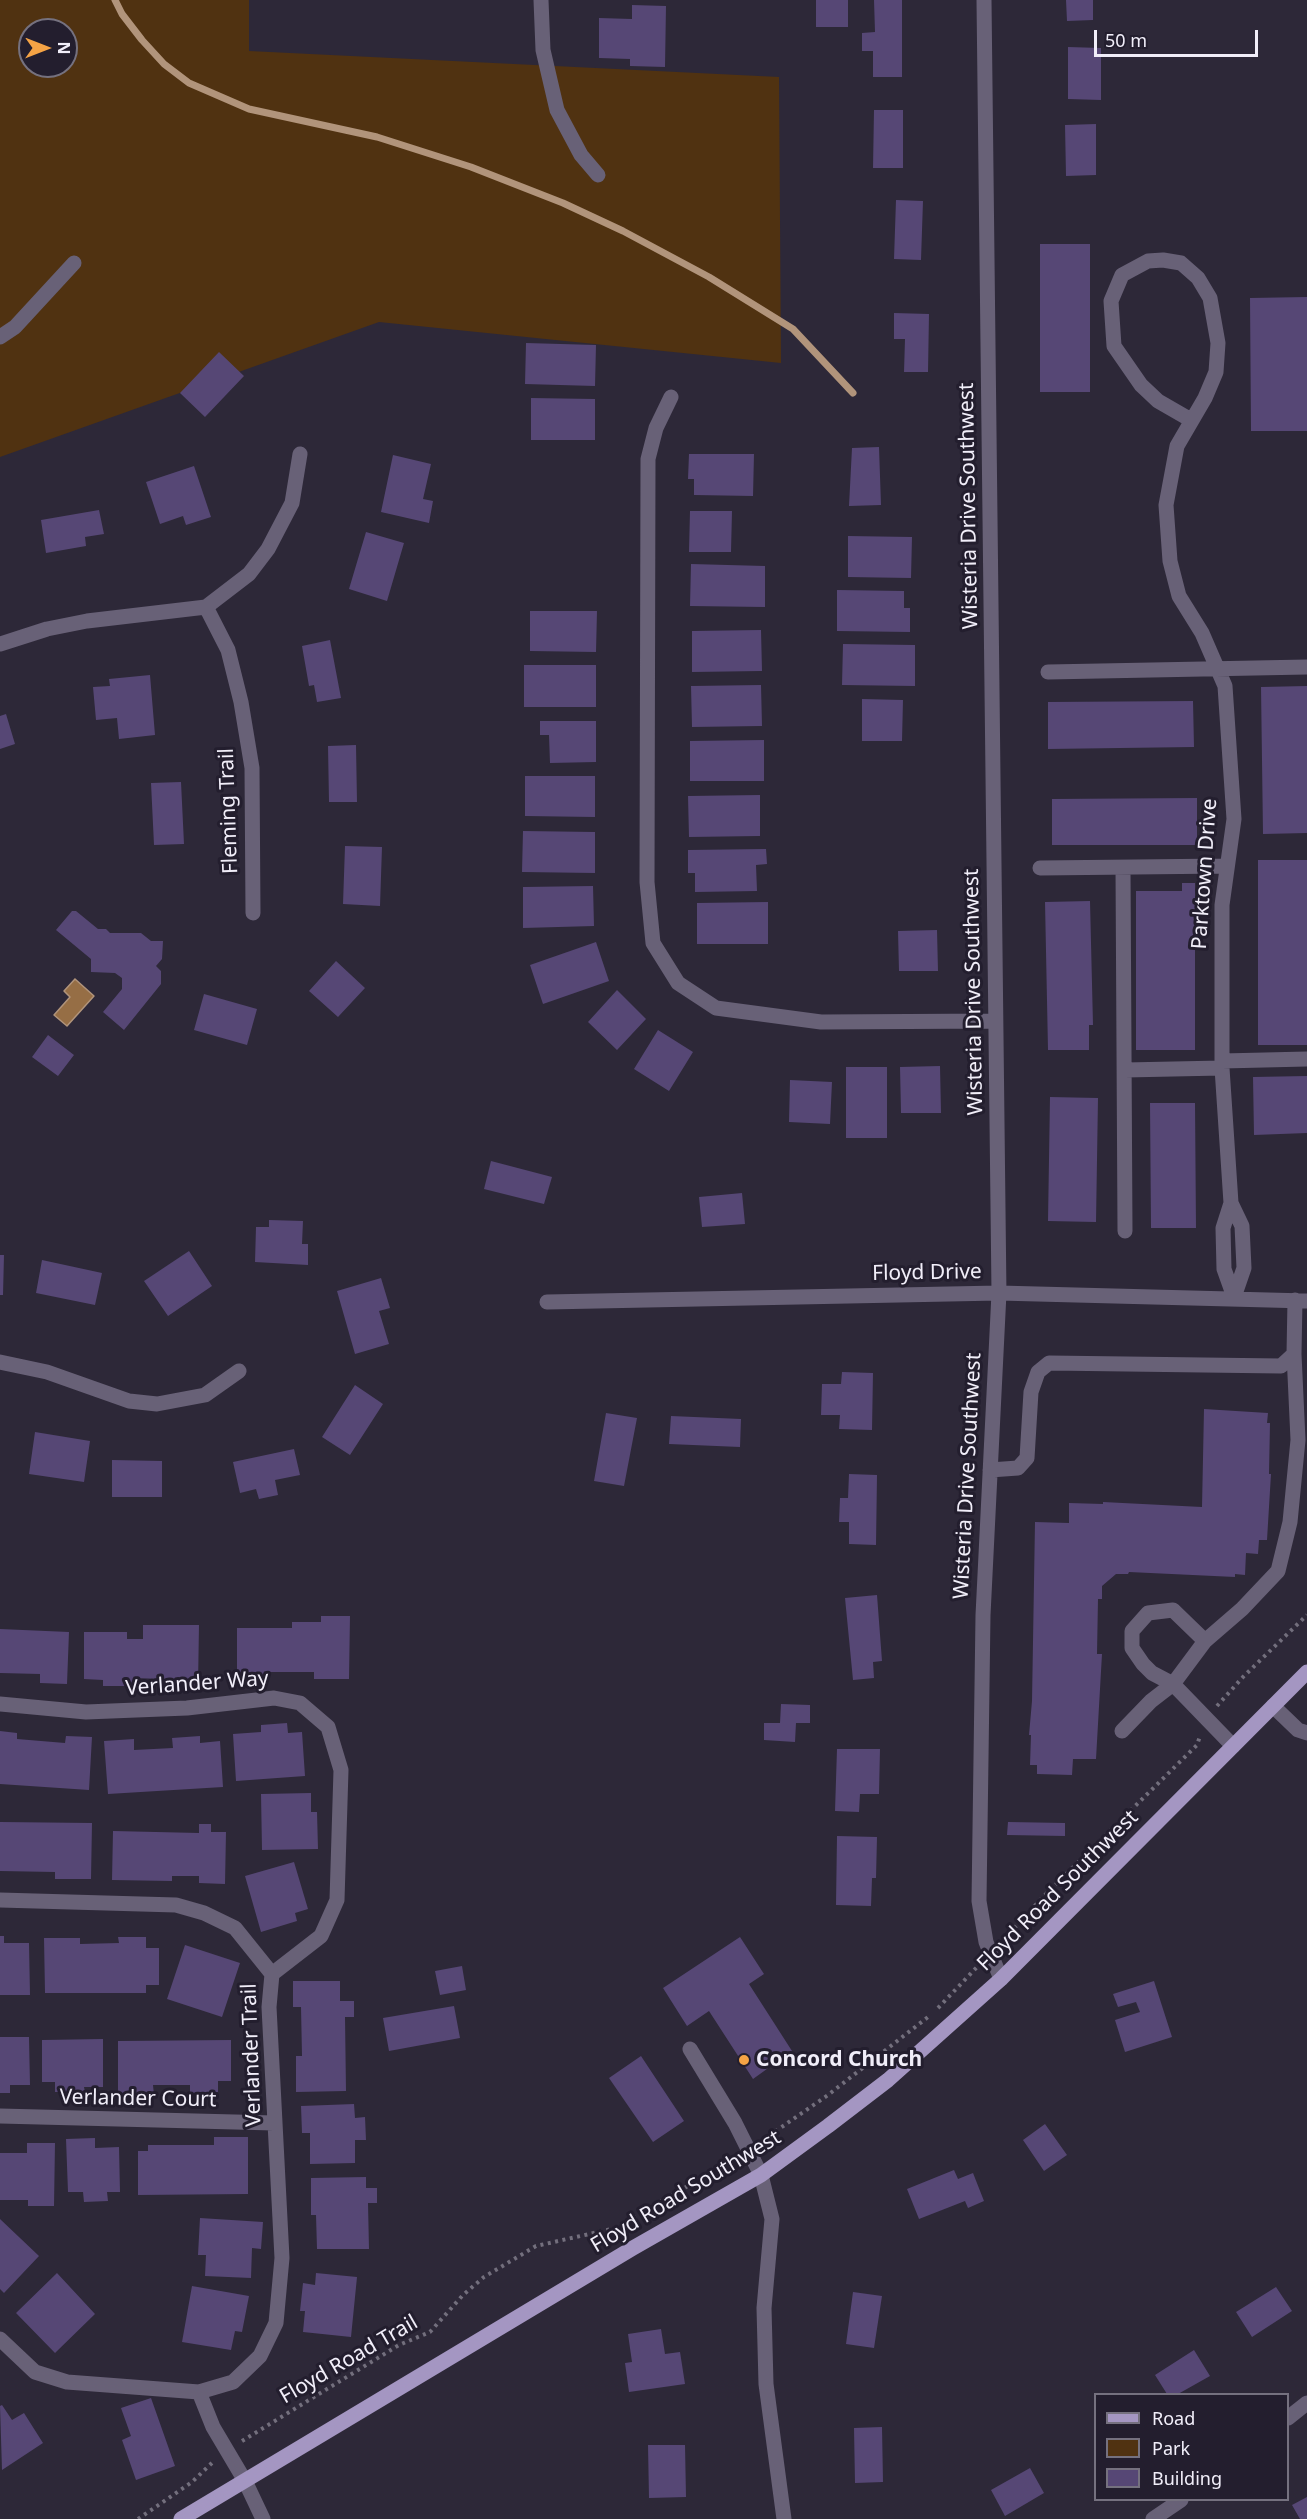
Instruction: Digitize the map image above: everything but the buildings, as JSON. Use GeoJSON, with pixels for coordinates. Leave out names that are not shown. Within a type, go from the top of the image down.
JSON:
{"type":"FeatureCollection","features":[{"type":"Feature","properties":{"kind":"main road","name":"Floyd Road Southwest"},"geometry":{"type":"LineString","coordinates":[[181,2519],[633,2248],[761,2175],[888,2080],[1001,1979],[1307,1672]]}},
{"type":"Feature","properties":{"kind":"street"},"geometry":{"type":"LineString","coordinates":[[541,0],[543,50],[557,110],[581,155],[598,175]]}},
{"type":"Feature","properties":{"kind":"street","name":"Wisteria Drive Southwest"},"geometry":{"type":"LineString","coordinates":[[984,0],[999,1293],[983,1615],[979,1901],[991,1953],[1001,1979]]}},
{"type":"Feature","properties":{"kind":"street","name":"Parktown Drive"},"geometry":{"type":"LineString","coordinates":[[1191,420],[1158,401],[1141,385],[1114,346],[1111,301],[1122,275],[1148,261],[1181,262],[1198,278],[1210,298],[1218,343],[1216,372],[1191,420],[1177,446],[1166,505],[1170,561],[1179,596],[1202,633],[1225,686],[1234,819],[1222,905],[1222,1064],[1232,1203],[1223,1228],[1224,1269],[1234,1297]]}},
{"type":"Feature","properties":{"kind":"street"},"geometry":{"type":"LineString","coordinates":[[0,337],[15,327],[74,263]]}},
{"type":"Feature","properties":{"kind":"street"},"geometry":{"type":"LineString","coordinates":[[671,397],[656,428],[648,459],[647,882],[653,942],[678,983],[716,1008],[820,1022],[995,1021]]}},
{"type":"Feature","properties":{"kind":"street"},"geometry":{"type":"LineString","coordinates":[[0,644],[47,629],[87,621],[206,607],[249,574],[268,549],[292,503],[300,453]]}},
{"type":"Feature","properties":{"kind":"street","name":"Fleming Trail"},"geometry":{"type":"LineString","coordinates":[[206,607],[228,650],[242,702],[252,768],[253,913]]}},
{"type":"Feature","properties":{"kind":"street"},"geometry":{"type":"LineString","coordinates":[[1048,672],[1307,667]]}},
{"type":"Feature","properties":{"kind":"street"},"geometry":{"type":"LineString","coordinates":[[1040,868],[1227,866]]}},
{"type":"Feature","properties":{"kind":"street"},"geometry":{"type":"LineString","coordinates":[[1123,868],[1125,1231]]}},
{"type":"Feature","properties":{"kind":"street"},"geometry":{"type":"LineString","coordinates":[[1125,1070],[1307,1059]]}},
{"type":"Feature","properties":{"kind":"street","name":"Floyd Drive"},"geometry":{"type":"LineString","coordinates":[[547,1302],[999,1293],[1301,1300]]}},
{"type":"Feature","properties":{"kind":"street"},"geometry":{"type":"LineString","coordinates":[[1122,1731],[1151,1701],[1173,1684],[1204,1641],[1242,1609],[1278,1571],[1290,1522],[1298,1440],[1294,1354],[1301,1300]]}},
{"type":"Feature","properties":{"kind":"street"},"geometry":{"type":"LineString","coordinates":[[990,1470],[1018,1468],[1027,1458],[1031,1392],[1038,1372],[1049,1363],[1264,1368],[1281,1366],[1294,1354]]}},
{"type":"Feature","properties":{"kind":"street"},"geometry":{"type":"LineString","coordinates":[[0,1362],[47,1372],[129,1401],[157,1404],[206,1395],[238,1371]]}},
{"type":"Feature","properties":{"kind":"street"},"geometry":{"type":"LineString","coordinates":[[1204,1641],[1173,1610],[1148,1613],[1132,1631],[1132,1648],[1143,1664],[1152,1673],[1173,1684],[1233,1746]]}},
{"type":"Feature","properties":{"kind":"street","name":"Verlander Way"},"geometry":{"type":"LineString","coordinates":[[0,1704],[86,1712],[187,1708],[274,1698],[300,1703],[328,1727],[341,1770],[337,1900],[321,1936],[272,1974]]}},
{"type":"Feature","properties":{"kind":"street"},"geometry":{"type":"LineString","coordinates":[[1273,1706],[1298,1730],[1307,1733]]}},
{"type":"Feature","properties":{"kind":"street","name":"Verlander Trail"},"geometry":{"type":"LineString","coordinates":[[0,1900],[176,1905],[204,1913],[235,1928],[272,1974],[269,2007],[282,2258],[276,2323],[260,2356],[233,2382],[199,2392]]}},
{"type":"Feature","properties":{"kind":"street"},"geometry":{"type":"LineString","coordinates":[[690,2049],[749,2150],[761,2175],[772,2219],[764,2308],[766,2384],[784,2519]]}},
{"type":"Feature","properties":{"kind":"street","name":"Verlander Court"},"geometry":{"type":"LineString","coordinates":[[0,2116],[274,2123]]}},
{"type":"Feature","properties":{"kind":"street"},"geometry":{"type":"LineString","coordinates":[[0,2339],[35,2372],[67,2382],[199,2392],[213,2427],[245,2481],[263,2519]]}},
{"type":"Feature","properties":{"kind":"street"},"geometry":{"type":"LineString","coordinates":[[1289,2416],[1307,2403]]}},
{"type":"Feature","properties":{"kind":"street"},"geometry":{"type":"LineString","coordinates":[[1153,2519],[1178,2501]]}},
{"type":"Feature","properties":{"kind":"path","name":"Floyd Road Trail"},"geometry":{"type":"LineString","coordinates":[[138,2519],[192,2482],[226,2450],[399,2345],[430,2332],[463,2295],[484,2277],[536,2246],[616,2229],[749,2150],[828,2095],[933,2013],[1044,1896],[1197,1745],[1206,1720],[1244,1677],[1307,1615]]}},
{"type":"Feature","properties":{"kind":"green space"},"geometry":{"type":"Polygon","coordinates":[[[0,0],[249,0],[249,51],[779,77],[781,363],[379,322],[0,457],[0,0]]]}},
{"type":"Feature","properties":{"kind":"shaded area"},"geometry":{"type":"Polygon","coordinates":[[[75,979],[94,996],[67,1026],[54,1015],[70,997],[64,991],[75,979]]]}},
{"type":"Feature","properties":{"kind":"waterway"},"geometry":{"type":"LineString","coordinates":[[115,0],[122,14],[142,40],[164,64],[189,83],[249,109],[377,137],[471,167],[563,203],[623,231],[709,277],[793,329],[853,393]]}},
{"type":"Feature","properties":{"kind":"place","name":"Concord Church"},"geometry":{"type":"Point","coordinates":[744,2060]}}]}
